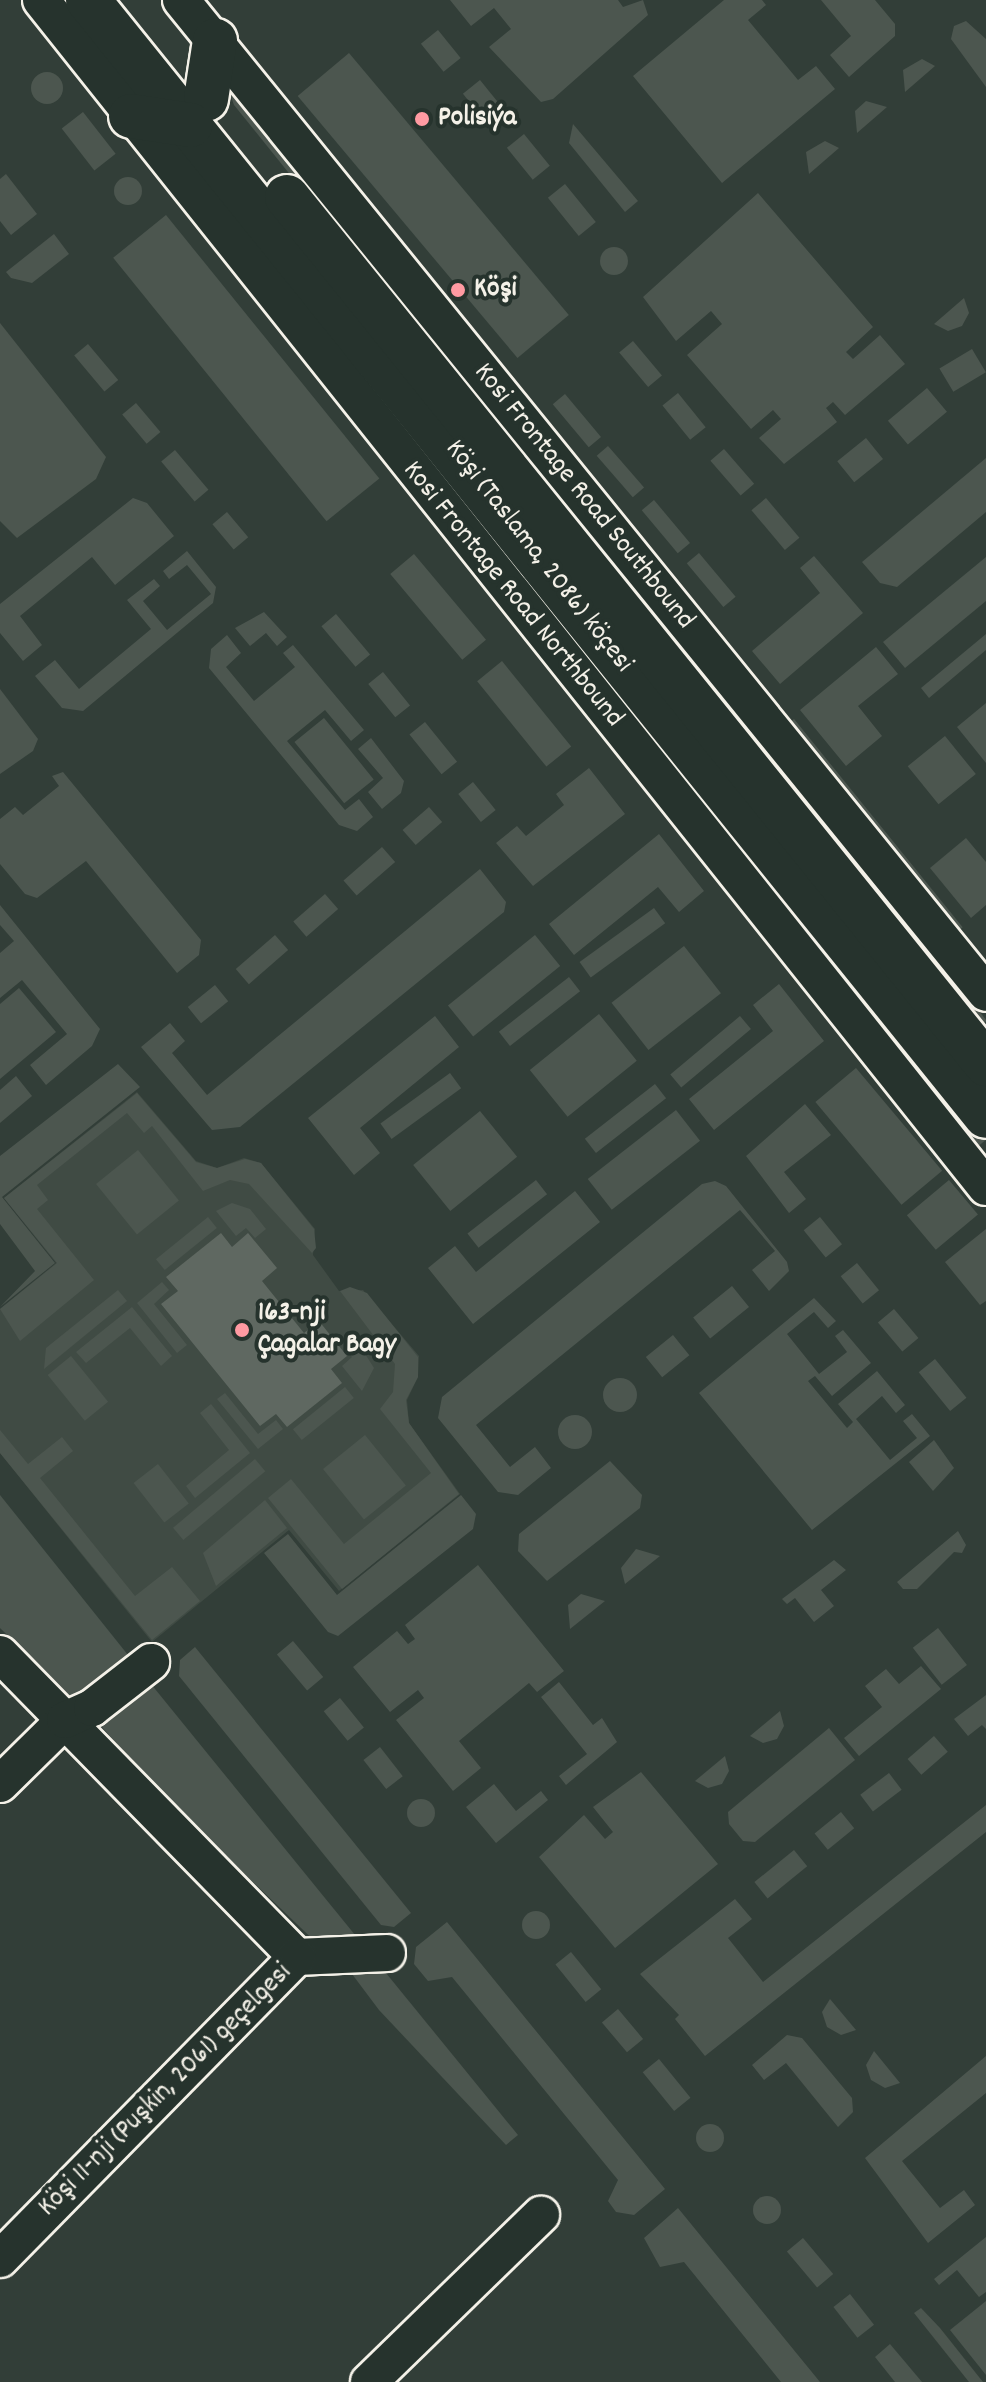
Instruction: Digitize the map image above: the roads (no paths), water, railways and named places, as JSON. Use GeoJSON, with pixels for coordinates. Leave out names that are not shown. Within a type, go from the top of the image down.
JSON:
{"type":"FeatureCollection","features":[{"type":"Feature","properties":{"kind":"main road","name":"Köşi (Taslama, 2086) köçesi"},"geometry":{"type":"LineString","coordinates":[[88,0],[198,112],[470,416],[986,1064]]}},
{"type":"Feature","properties":{"kind":"main road","name":"Köşi (Taslama, 2086) köçesi"},"geometry":{"type":"LineString","coordinates":[[127,0],[198,112],[986,1116]]}},
{"type":"Feature","properties":{"kind":"main road"},"geometry":{"type":"LineString","coordinates":[[131,116],[198,112],[215,41]]}},
{"type":"Feature","properties":{"kind":"street","name":"Kosi Frontage Road Northbound"},"geometry":{"type":"LineString","coordinates":[[41,0],[986,1187]]}},
{"type":"Feature","properties":{"kind":"street","name":"Kosi Frontage Road Southbound"},"geometry":{"type":"LineString","coordinates":[[181,0],[986,993]]}},
{"type":"Feature","properties":{"kind":"street"},"geometry":{"type":"LineString","coordinates":[[0,1654],[297,1957],[387,1953]]}},
{"type":"Feature","properties":{"kind":"street"},"geometry":{"type":"LineString","coordinates":[[0,1784],[65,1720],[92,1708],[151,1662]]}},
{"type":"Feature","properties":{"kind":"street","name":"Köşi 11-nji (Puşkin, 2061) geçelgesi"},"geometry":{"type":"LineString","coordinates":[[0,2259],[297,1957]]}},
{"type":"Feature","properties":{"kind":"street"},"geometry":{"type":"LineString","coordinates":[[369,2382],[541,2215]]}},
{"type":"Feature","properties":{"kind":"place","name":"Polisiýa"},"geometry":{"type":"Point","coordinates":[422,119]}},
{"type":"Feature","properties":{"kind":"place","name":"Köşi"},"geometry":{"type":"Point","coordinates":[458,290]}},
{"type":"Feature","properties":{"kind":"place","name":"163-nji Çagalar Bagy"},"geometry":{"type":"Point","coordinates":[242,1330]}}]}
